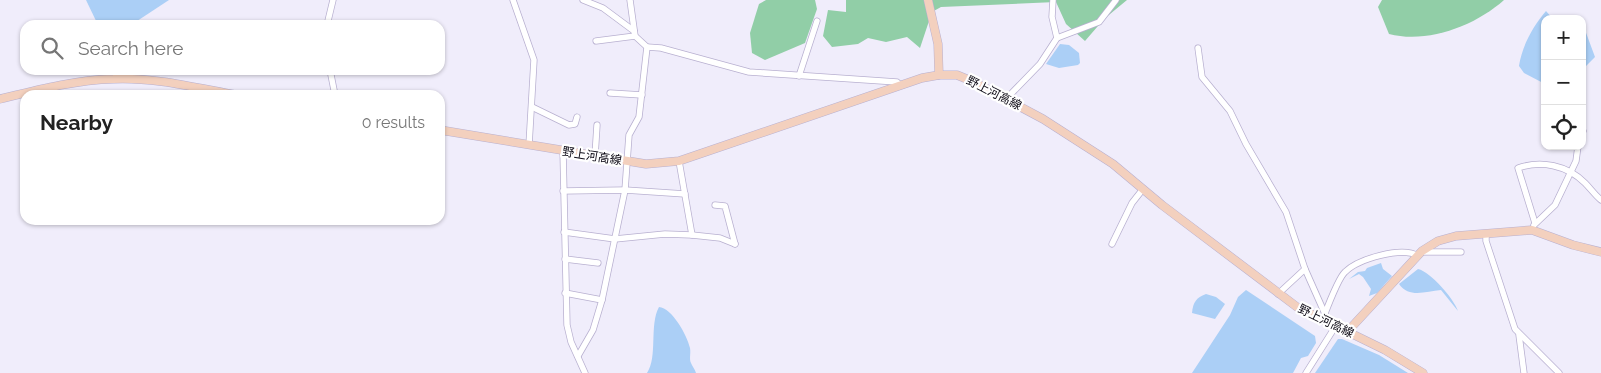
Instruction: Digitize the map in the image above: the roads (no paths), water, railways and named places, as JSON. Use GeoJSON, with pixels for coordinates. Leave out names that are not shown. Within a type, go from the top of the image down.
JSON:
{"type":"FeatureCollection","features":[{"type":"Feature","properties":{"kind":"main road"},"geometry":{"type":"LineString","coordinates":[[928,0],[938,44],[939,75]]}},
{"type":"Feature","properties":{"kind":"main road","name":"野上河高線"},"geometry":{"type":"LineString","coordinates":[[445,131],[646,164],[678,161],[900,86],[939,75],[957,75],[1006,99],[1078,140],[1297,308],[1324,318],[1335,327],[1385,350],[1423,373]]}},
{"type":"Feature","properties":{"kind":"main road"},"geometry":{"type":"LineString","coordinates":[[37,90],[112,78],[138,79],[206,90]]}},
{"type":"Feature","properties":{"kind":"main road"},"geometry":{"type":"LineString","coordinates":[[0,99],[20,94]]}},
{"type":"Feature","properties":{"kind":"main road"},"geometry":{"type":"LineString","coordinates":[[1347,332],[1419,254],[1438,240],[1533,226],[1573,245],[1601,252]]}},
{"type":"Feature","properties":{"kind":"street"},"geometry":{"type":"LineString","coordinates":[[327,20],[333,0]]}},
{"type":"Feature","properties":{"kind":"street"},"geometry":{"type":"LineString","coordinates":[[513,0],[534,60],[529,145]]}},
{"type":"Feature","properties":{"kind":"street"},"geometry":{"type":"LineString","coordinates":[[583,0],[603,8],[634,33],[647,47],[661,48],[734,69],[799,76],[897,82],[900,86]]}},
{"type":"Feature","properties":{"kind":"street"},"geometry":{"type":"LineString","coordinates":[[630,0],[634,33]]}},
{"type":"Feature","properties":{"kind":"street"},"geometry":{"type":"LineString","coordinates":[[1053,0],[1052,17],[1057,38]]}},
{"type":"Feature","properties":{"kind":"street"},"geometry":{"type":"LineString","coordinates":[[1006,99],[1040,64],[1057,38],[1099,22],[1116,0]]}},
{"type":"Feature","properties":{"kind":"street"},"geometry":{"type":"LineString","coordinates":[[799,76],[817,21]]}},
{"type":"Feature","properties":{"kind":"street"},"geometry":{"type":"LineString","coordinates":[[596,41],[634,33]]}},
{"type":"Feature","properties":{"kind":"street"},"geometry":{"type":"LineString","coordinates":[[578,356],[593,330],[602,300],[625,190],[629,135],[639,118],[647,47]]}},
{"type":"Feature","properties":{"kind":"street"},"geometry":{"type":"LineString","coordinates":[[1198,48],[1202,77],[1230,111],[1246,144],[1286,212],[1305,270],[1324,318]]}},
{"type":"Feature","properties":{"kind":"street"},"geometry":{"type":"LineString","coordinates":[[331,75],[334,90]]}},
{"type":"Feature","properties":{"kind":"street"},"geometry":{"type":"LineString","coordinates":[[610,93],[642,95]]}},
{"type":"Feature","properties":{"kind":"street"},"geometry":{"type":"LineString","coordinates":[[532,107],[570,125],[574,124],[577,117]]}},
{"type":"Feature","properties":{"kind":"street"},"geometry":{"type":"LineString","coordinates":[[595,156],[597,125]]}},
{"type":"Feature","properties":{"kind":"street"},"geometry":{"type":"LineString","coordinates":[[1577,150],[1576,161],[1571,173],[1555,205],[1533,226],[1518,168],[1530,164],[1547,164],[1571,173],[1584,182],[1601,200]]}},
{"type":"Feature","properties":{"kind":"street"},"geometry":{"type":"LineString","coordinates":[[563,151],[567,325],[570,342],[585,373]]}},
{"type":"Feature","properties":{"kind":"street"},"geometry":{"type":"LineString","coordinates":[[678,161],[692,235]]}},
{"type":"Feature","properties":{"kind":"street"},"geometry":{"type":"LineString","coordinates":[[1112,244],[1132,203],[1143,189]]}},
{"type":"Feature","properties":{"kind":"street"},"geometry":{"type":"LineString","coordinates":[[564,191],[625,190],[685,194]]}},
{"type":"Feature","properties":{"kind":"street"},"geometry":{"type":"LineString","coordinates":[[564,232],[615,239],[665,234],[692,235],[720,238],[735,244],[725,206],[715,205]]}},
{"type":"Feature","properties":{"kind":"street"},"geometry":{"type":"LineString","coordinates":[[1486,234],[1486,241],[1515,329],[1558,373]]}},
{"type":"Feature","properties":{"kind":"street"},"geometry":{"type":"LineString","coordinates":[[1324,318],[1344,272],[1364,261],[1384,254],[1461,252]]}},
{"type":"Feature","properties":{"kind":"street"},"geometry":{"type":"LineString","coordinates":[[565,259],[598,263]]}},
{"type":"Feature","properties":{"kind":"street"},"geometry":{"type":"LineString","coordinates":[[1278,294],[1305,270]]}},
{"type":"Feature","properties":{"kind":"street"},"geometry":{"type":"LineString","coordinates":[[565,293],[602,300]]}},
{"type":"Feature","properties":{"kind":"street"},"geometry":{"type":"LineString","coordinates":[[1306,373],[1335,327]]}},
{"type":"Feature","properties":{"kind":"street"},"geometry":{"type":"LineString","coordinates":[[1519,335],[1524,373]]}},
{"type":"Feature","properties":{"kind":"water"},"geometry":{"type":"Polygon","coordinates":[[[86,0],[169,0],[139,20],[96,20],[86,0]]]}},
{"type":"Feature","properties":{"kind":"water"},"geometry":{"type":"Polygon","coordinates":[[[1541,18],[1541,82],[1524,73],[1519,66],[1523,51],[1541,18]]]}},
{"type":"Feature","properties":{"kind":"water"},"geometry":{"type":"Polygon","coordinates":[[[1586,33],[1595,57],[1586,66],[1586,33]]]}},
{"type":"Feature","properties":{"kind":"water"},"geometry":{"type":"Polygon","coordinates":[[[1060,44],[1069,45],[1079,53],[1080,63],[1078,65],[1059,68],[1046,64],[1060,44]]]}},
{"type":"Feature","properties":{"kind":"water"},"geometry":{"type":"Polygon","coordinates":[[[1381,263],[1383,269],[1392,276],[1377,293],[1369,296],[1371,289],[1359,274],[1349,279],[1358,272],[1365,271],[1367,268],[1381,263]]]}},
{"type":"Feature","properties":{"kind":"water"},"geometry":{"type":"Polygon","coordinates":[[[1418,269],[1429,275],[1441,287],[1458,311],[1441,290],[1413,293],[1403,289],[1399,284],[1418,269]]]}},
{"type":"Feature","properties":{"kind":"water"},"geometry":{"type":"Polygon","coordinates":[[[1246,290],[1315,336],[1316,343],[1308,356],[1301,358],[1293,373],[1192,373],[1230,315],[1238,297],[1246,290]]]}},
{"type":"Feature","properties":{"kind":"water"},"geometry":{"type":"Polygon","coordinates":[[[1206,294],[1216,297],[1225,304],[1215,319],[1192,313],[1196,301],[1206,294]]]}},
{"type":"Feature","properties":{"kind":"water"},"geometry":{"type":"Polygon","coordinates":[[[659,307],[674,317],[682,330],[690,350],[690,361],[696,373],[647,373],[652,358],[654,323],[659,307]]]}},
{"type":"Feature","properties":{"kind":"water"},"geometry":{"type":"Polygon","coordinates":[[[1338,339],[1379,355],[1408,373],[1315,373],[1338,339]]]}}]}
